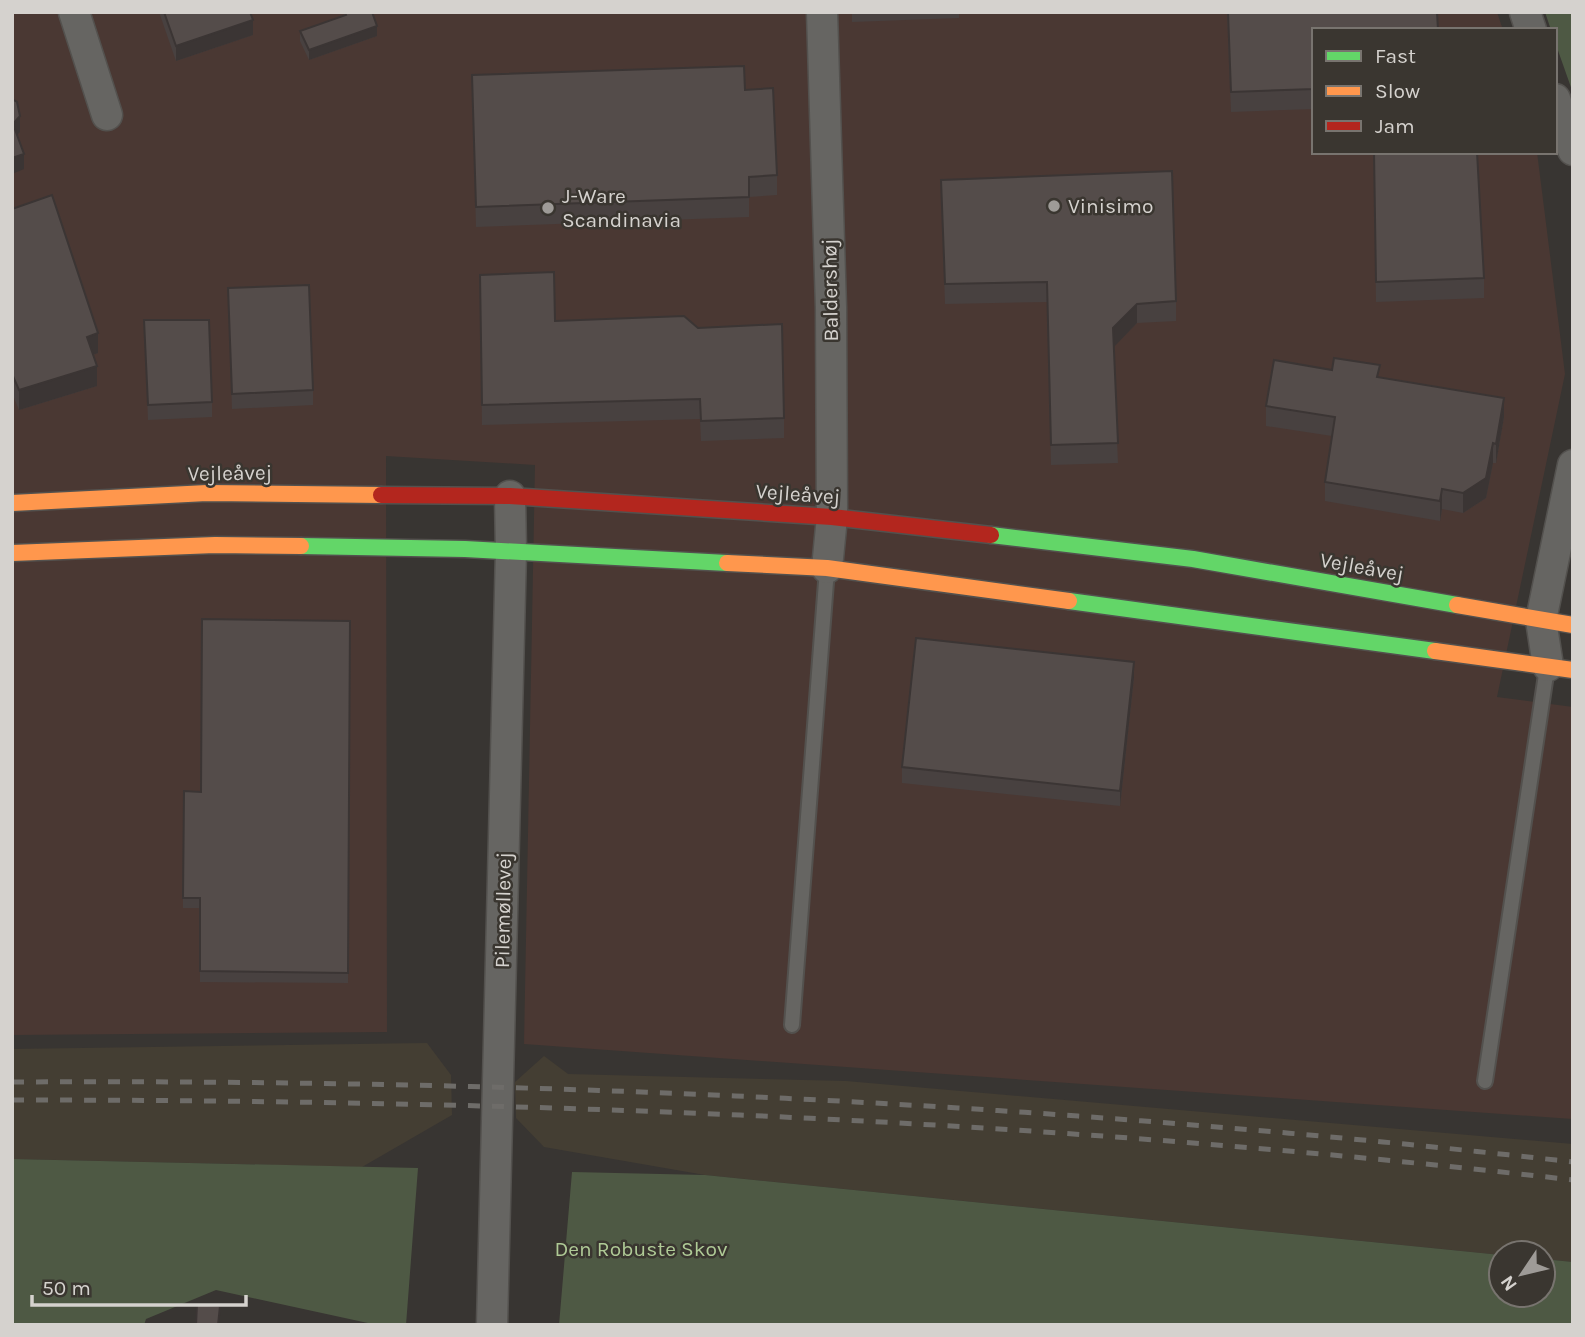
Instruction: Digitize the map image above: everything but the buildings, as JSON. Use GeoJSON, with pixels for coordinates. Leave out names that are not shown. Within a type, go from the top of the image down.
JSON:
{"type":"FeatureCollection","features":[{"type":"Feature","properties":{"kind":"street"},"geometry":{"type":"LineString","coordinates":[[74,12],[107,115]]}},
{"type":"Feature","properties":{"kind":"street","name":"Baldershøj"},"geometry":{"type":"LineString","coordinates":[[822,12],[831,308],[832,517],[827,568]]}},
{"type":"Feature","properties":{"kind":"street"},"geometry":{"type":"LineString","coordinates":[[1557,105],[1573,149]]}},
{"type":"Feature","properties":{"kind":"street"},"geometry":{"type":"LineString","coordinates":[[1560,668],[1541,620],[1573,465]]}},
{"type":"Feature","properties":{"kind":"street"},"geometry":{"type":"LineString","coordinates":[[156,480],[208,494]]}},
{"type":"Feature","properties":{"kind":"street","name":"Vejleåvej"},"geometry":{"type":"LineString","coordinates":[[12,503],[208,494],[510,496],[832,517],[1193,559],[1573,625]]}},
{"type":"Feature","properties":{"kind":"street","name":"Pilemøllevej"},"geometry":{"type":"LineString","coordinates":[[492,1325],[511,551],[510,496]]}},
{"type":"Feature","properties":{"kind":"street"},"geometry":{"type":"LineString","coordinates":[[12,553],[215,545],[511,551],[827,568],[1560,668]]}},
{"type":"Feature","properties":{"kind":"street"},"geometry":{"type":"LineString","coordinates":[[1560,668],[1573,640]]}},
{"type":"Feature","properties":{"kind":"lane"},"geometry":{"type":"LineString","coordinates":[[792,1025],[827,568]]}},
{"type":"Feature","properties":{"kind":"lane"},"geometry":{"type":"LineString","coordinates":[[1485,1081],[1560,668]]}},
{"type":"Feature","properties":{"kind":"shaded area"},"geometry":{"type":"Polygon","coordinates":[[[12,12],[1497,12],[1502,28],[1312,28],[1312,154],[1537,154],[1565,374],[1497,697],[1573,707],[1573,1119],[524,1044],[535,465],[386,456],[387,1032],[12,1035],[12,12]]]}},
{"type":"Feature","properties":{"kind":"shaded area"},"geometry":{"type":"Polygon","coordinates":[[[427,1043],[451,1075],[452,1115],[362,1167],[12,1159],[12,1049],[427,1043]]]}},
{"type":"Feature","properties":{"kind":"shaded area"},"geometry":{"type":"Polygon","coordinates":[[[544,1056],[568,1074],[846,1081],[1573,1144],[1573,1262],[1557,1260],[1557,1239],[1487,1239],[1487,1254],[705,1175],[544,1147],[516,1118],[515,1082],[544,1056]]]}},
{"type":"Feature","properties":{"kind":"green space"},"geometry":{"type":"Polygon","coordinates":[[[1545,12],[1573,12],[1573,93],[1557,48],[1557,28],[1550,28],[1545,12]]]}},
{"type":"Feature","properties":{"kind":"green space"},"geometry":{"type":"Polygon","coordinates":[[[12,1159],[418,1168],[406,1325],[377,1325],[216,1290],[146,1319],[144,1325],[12,1325],[12,1159]]]}},
{"type":"Feature","properties":{"kind":"green space","name":"Den Robuste Skov"},"geometry":{"type":"Polygon","coordinates":[[[572,1172],[705,1175],[1487,1254],[1487,1309],[1557,1309],[1557,1260],[1573,1262],[1573,1325],[559,1325],[572,1172]]]}},
{"type":"Feature","properties":{"kind":"railway"},"geometry":{"type":"LineString","coordinates":[[12,1082],[403,1085],[794,1099],[1184,1124],[1573,1162]]}},
{"type":"Feature","properties":{"kind":"railway"},"geometry":{"type":"LineString","coordinates":[[12,1100],[403,1104],[794,1118],[1183,1142],[1573,1180]]}},
{"type":"Feature","properties":{"kind":"traffic: fast"},"geometry":{"type":"LineString","coordinates":[[991,535],[1193,559],[1457,605]]}},
{"type":"Feature","properties":{"kind":"traffic: fast"},"geometry":{"type":"LineString","coordinates":[[301,546],[465,549],[727,563]]}},
{"type":"Feature","properties":{"kind":"traffic: fast"},"geometry":{"type":"LineString","coordinates":[[1069,601],[1435,651]]}},
{"type":"Feature","properties":{"kind":"traffic: slow"},"geometry":{"type":"LineString","coordinates":[[12,503],[207,493],[381,495]]}},
{"type":"Feature","properties":{"kind":"traffic: slow"},"geometry":{"type":"LineString","coordinates":[[12,553],[215,545],[301,546]]}},
{"type":"Feature","properties":{"kind":"traffic: slow"},"geometry":{"type":"LineString","coordinates":[[727,563],[827,568],[1069,601]]}},
{"type":"Feature","properties":{"kind":"traffic: slow"},"geometry":{"type":"LineString","coordinates":[[1457,605],[1573,625]]}},
{"type":"Feature","properties":{"kind":"traffic: slow"},"geometry":{"type":"LineString","coordinates":[[1435,651],[1573,670]]}},
{"type":"Feature","properties":{"kind":"traffic: jam"},"geometry":{"type":"LineString","coordinates":[[381,495],[510,496],[832,517],[991,535]]}},
{"type":"Feature","properties":{"kind":"place","name":"Vinisimo"},"geometry":{"type":"Point","coordinates":[1054,206]}},
{"type":"Feature","properties":{"kind":"place","name":"J-Ware Scandinavia"},"geometry":{"type":"Point","coordinates":[548,208]}}]}
